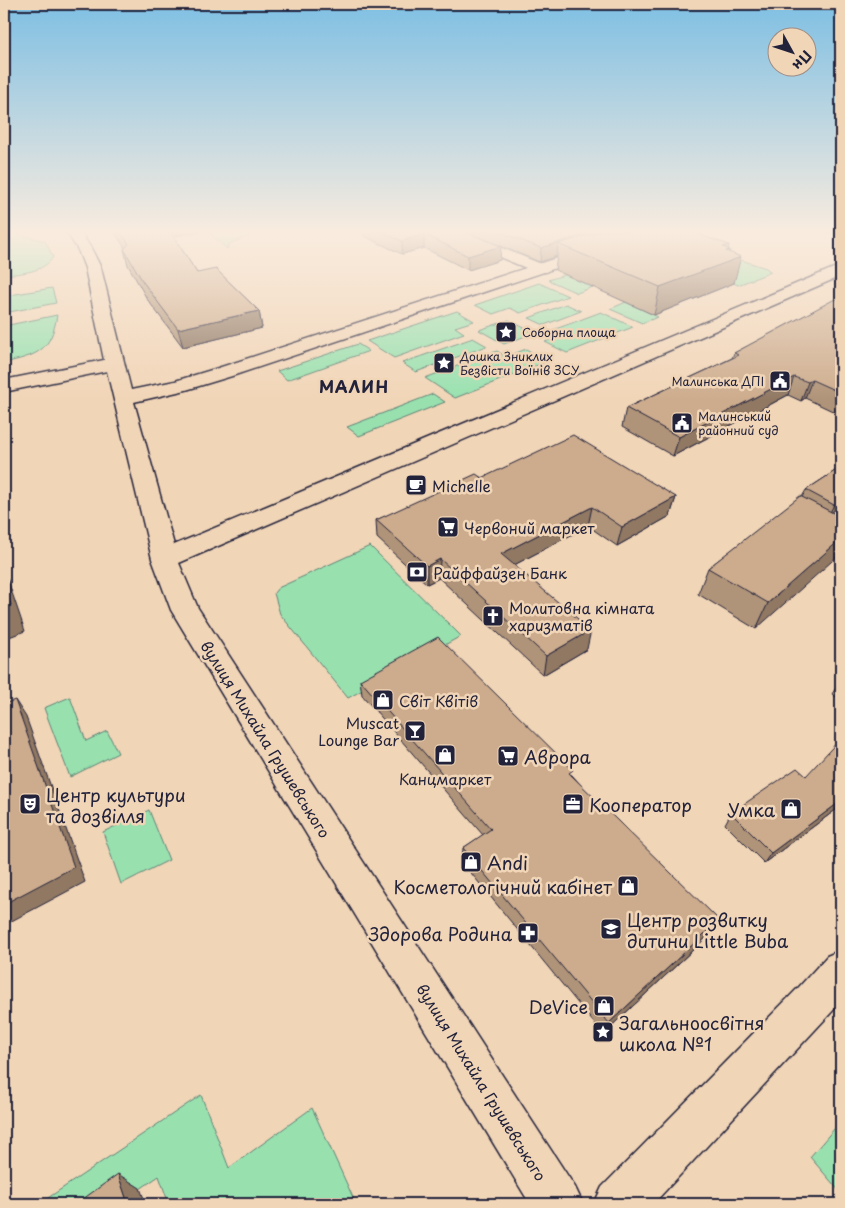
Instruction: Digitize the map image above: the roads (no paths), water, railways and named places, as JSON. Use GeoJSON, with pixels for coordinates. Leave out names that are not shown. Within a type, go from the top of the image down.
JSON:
{"type":"FeatureCollection","features":[{"type":"Feature","properties":{"kind":"street","name":"вулиця Михайла Грушевського"},"geometry":{"type":"LineString","coordinates":[[98,287],[165,559],[185,610],[558,1204]]}},
{"type":"Feature","properties":{"kind":"street"},"geometry":{"type":"LineString","coordinates":[[124,398],[179,386],[225,372],[485,287]]}},
{"type":"Feature","properties":{"kind":"street"},"geometry":{"type":"LineString","coordinates":[[165,559],[800,287]]}},
{"type":"Feature","properties":{"kind":"street"},"geometry":{"type":"LineString","coordinates":[[4,386],[116,364]]}},
{"type":"Feature","properties":{"kind":"street"},"geometry":{"type":"LineString","coordinates":[[619,1204],[814,1002],[841,970]]}},
{"type":"Feature","properties":{"kind":"place","name":"Соборна площа"},"geometry":{"type":"Point","coordinates":[506,332]}},
{"type":"Feature","properties":{"kind":"place","name":"Дошка Зниклих Безвісти Воїнів ЗСУ"},"geometry":{"type":"Point","coordinates":[444,363]}},
{"type":"Feature","properties":{"kind":"place","name":"Малинська ДПІ"},"geometry":{"type":"Point","coordinates":[780,381]}},
{"type":"Feature","properties":{"kind":"place","name":"Малинський районний суд"},"geometry":{"type":"Point","coordinates":[682,423]}},
{"type":"Feature","properties":{"kind":"place","name":"Michelle"},"geometry":{"type":"Point","coordinates":[416,485]}},
{"type":"Feature","properties":{"kind":"place","name":"Червоний маркет"},"geometry":{"type":"Point","coordinates":[448,527]}},
{"type":"Feature","properties":{"kind":"place","name":"Райффайзен Банк"},"geometry":{"type":"Point","coordinates":[417,572]}},
{"type":"Feature","properties":{"kind":"place","name":"Молитовна кімната харизматів"},"geometry":{"type":"Point","coordinates":[493,616]}},
{"type":"Feature","properties":{"kind":"place","name":"Світ Квітів"},"geometry":{"type":"Point","coordinates":[383,700]}},
{"type":"Feature","properties":{"kind":"place","name":"Muscat Lounge Bar"},"geometry":{"type":"Point","coordinates":[415,731]}},
{"type":"Feature","properties":{"kind":"place","name":"Канцмаркет"},"geometry":{"type":"Point","coordinates":[445,755]}},
{"type":"Feature","properties":{"kind":"place","name":"Аврора"},"geometry":{"type":"Point","coordinates":[508,756]}},
{"type":"Feature","properties":{"kind":"place","name":"Центр культури та дозвілля"},"geometry":{"type":"Point","coordinates":[30,804]}},
{"type":"Feature","properties":{"kind":"place","name":"Кооператор"},"geometry":{"type":"Point","coordinates":[573,804]}},
{"type":"Feature","properties":{"kind":"place","name":"Умка"},"geometry":{"type":"Point","coordinates":[791,809]}},
{"type":"Feature","properties":{"kind":"place","name":"Andi"},"geometry":{"type":"Point","coordinates":[471,862]}},
{"type":"Feature","properties":{"kind":"place","name":"Косметологічний кабінет"},"geometry":{"type":"Point","coordinates":[628,886]}},
{"type":"Feature","properties":{"kind":"place","name":"Центр розвитку дитини Little Buba"},"geometry":{"type":"Point","coordinates":[611,929]}},
{"type":"Feature","properties":{"kind":"place","name":"Здорова Родина"},"geometry":{"type":"Point","coordinates":[528,933]}},
{"type":"Feature","properties":{"kind":"place","name":"DeVice"},"geometry":{"type":"Point","coordinates":[604,1006]}},
{"type":"Feature","properties":{"kind":"place","name":"Загальноосвітня школа №1"},"geometry":{"type":"Point","coordinates":[603,1032]}},
{"type":"Feature","properties":{"kind":"district","name":"МАЛИН"},"geometry":{"type":"Point","coordinates":[354,386]}}]}
